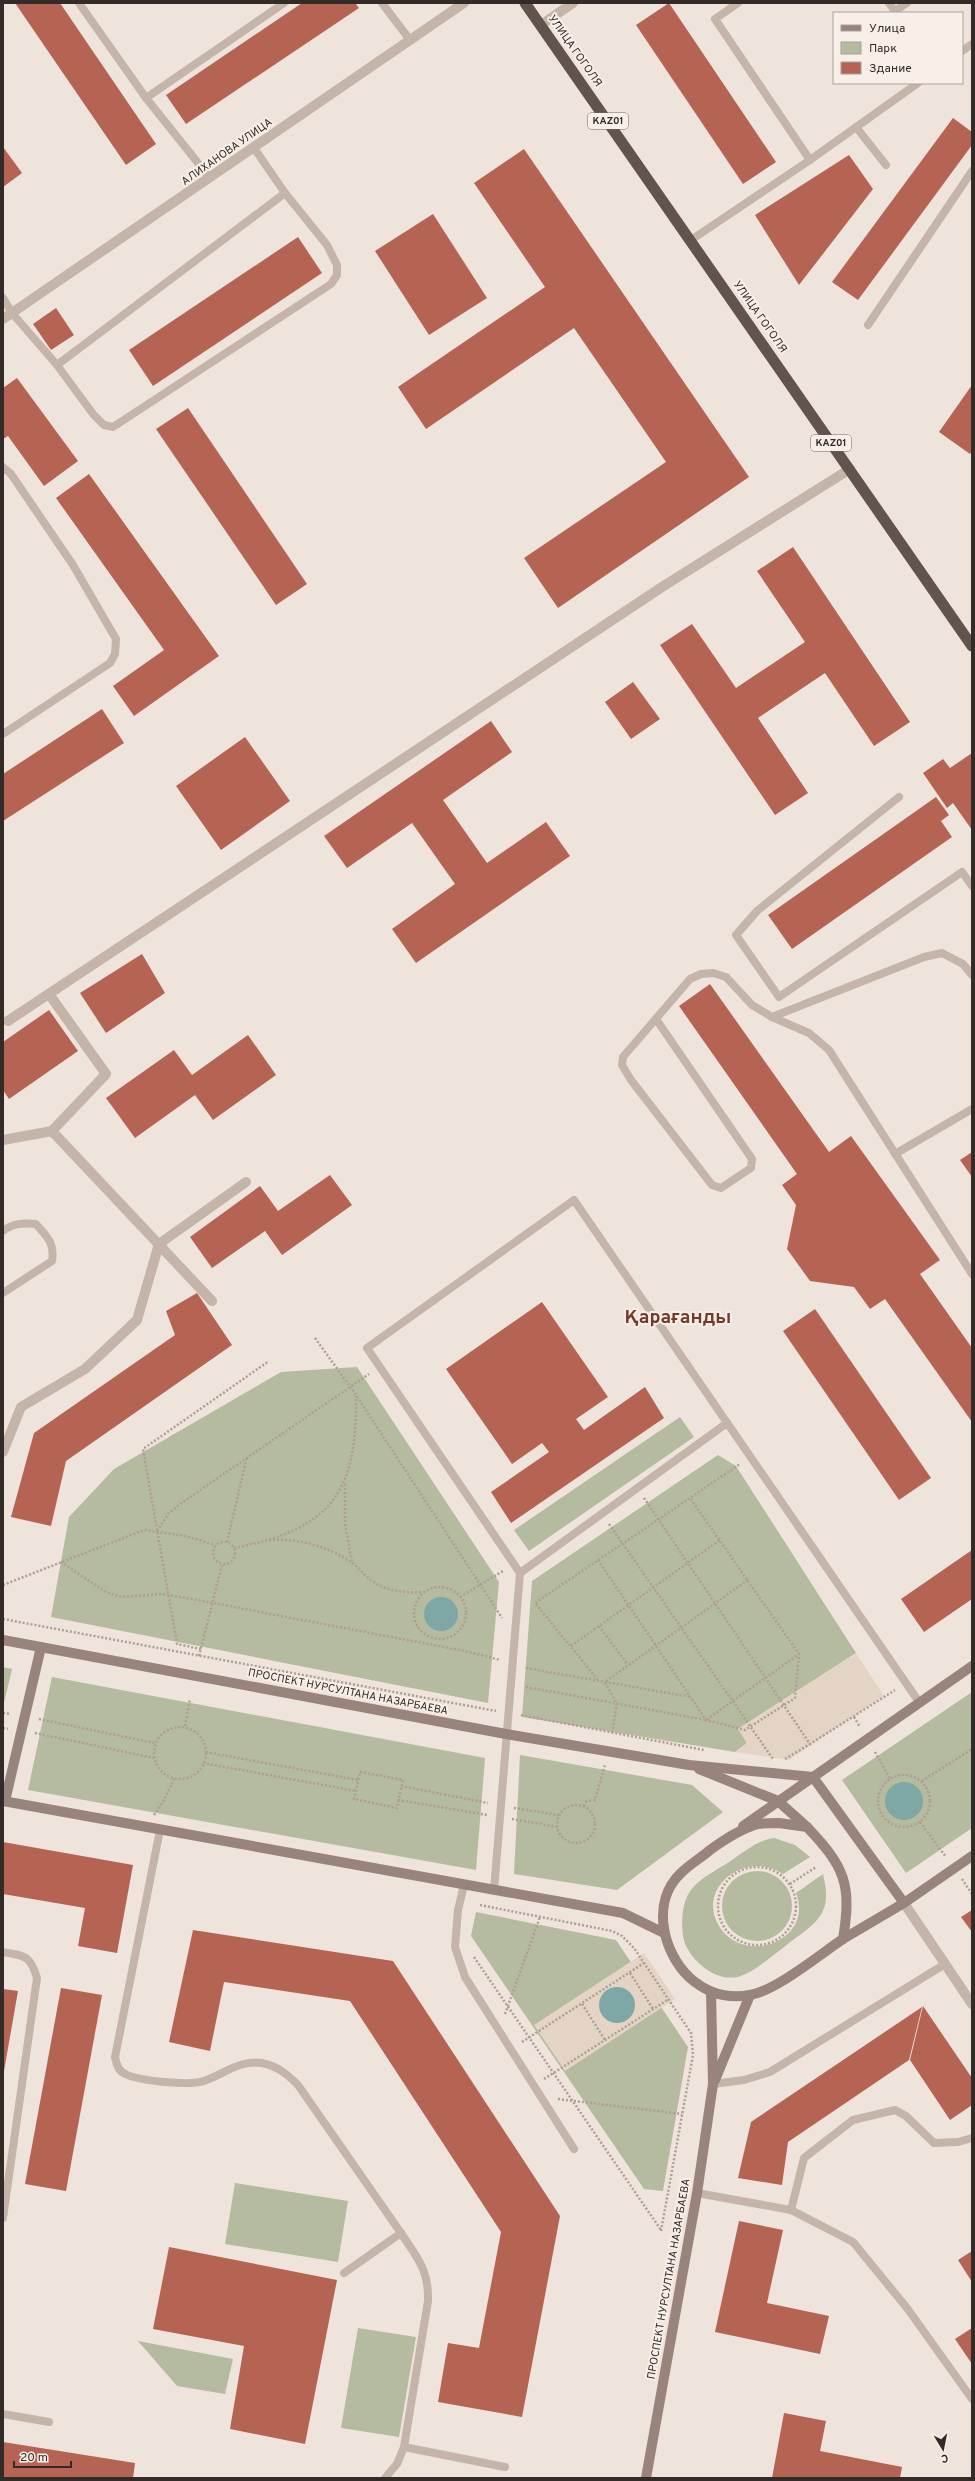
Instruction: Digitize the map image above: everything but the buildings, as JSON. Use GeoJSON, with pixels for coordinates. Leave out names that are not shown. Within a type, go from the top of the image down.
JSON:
{"type":"FeatureCollection","features":[{"type":"Feature","properties":{"kind":"highway","name":"УЛИЦА ГОГОЛЯ"},"geometry":{"type":"LineString","coordinates":[[525,3],[972,646]]}},
{"type":"Feature","properties":{"kind":"main road","name":"ПРОСПЕКТ НУРСУЛТАНА НАЗАРБАЕВА"},"geometry":{"type":"LineString","coordinates":[[3,1640],[506,1734],[689,1765],[813,1777]]}},
{"type":"Feature","properties":{"kind":"main road"},"geometry":{"type":"LineString","coordinates":[[41,1647],[26,1716],[4,1801],[623,1913],[664,1933]]}},
{"type":"Feature","properties":{"kind":"main road"},"geometry":{"type":"LineString","coordinates":[[972,1666],[778,1801],[680,1873],[669,1891],[664,1912],[664,1933],[670,1952],[680,1969],[696,1983],[711,1992],[730,1996],[750,1994],[767,1989],[843,1939],[904,1903],[972,1856]]}},
{"type":"Feature","properties":{"kind":"main road","name":"ПРОСПЕКТ НУРСУЛТАНА НАЗАРБАЕВА"},"geometry":{"type":"LineString","coordinates":[[689,1765],[778,1801],[807,1827]]}},
{"type":"Feature","properties":{"kind":"main road"},"geometry":{"type":"LineString","coordinates":[[813,1777],[904,1903]]}},
{"type":"Feature","properties":{"kind":"main road"},"geometry":{"type":"LineString","coordinates":[[723,1840],[758,1824],[779,1823],[807,1827],[840,1867],[847,1894],[843,1939]]}},
{"type":"Feature","properties":{"kind":"main road","name":"ПРОСПЕКТ НУРСУЛТАНА НАЗАРБАЕВА"},"geometry":{"type":"LineString","coordinates":[[646,2478],[697,2193],[714,2084],[711,1992]]}},
{"type":"Feature","properties":{"kind":"main road","name":"ПРОСПЕКТ НУРСУЛТАНА НАЗАРБАЕВА"},"geometry":{"type":"LineString","coordinates":[[714,2084],[750,1994]]}},
{"type":"Feature","properties":{"kind":"street","name":"АЛИХАНОВА УЛИЦА"},"geometry":{"type":"LineString","coordinates":[[3,319],[464,3]]}},
{"type":"Feature","properties":{"kind":"street"},"geometry":{"type":"LineString","coordinates":[[541,25],[573,3]]}},
{"type":"Feature","properties":{"kind":"street"},"geometry":{"type":"LineString","coordinates":[[8,1021],[662,586],[850,469]]}},
{"type":"Feature","properties":{"kind":"street"},"geometry":{"type":"LineString","coordinates":[[3,1140],[52,1131],[106,1074],[49,994]]}},
{"type":"Feature","properties":{"kind":"street"},"geometry":{"type":"LineString","coordinates":[[52,1131],[212,1301]]}},
{"type":"Feature","properties":{"kind":"street"},"geometry":{"type":"LineString","coordinates":[[3,1452],[21,1407],[85,1369],[137,1320],[158,1244],[246,1182]]}},
{"type":"Feature","properties":{"kind":"street"},"geometry":{"type":"LineString","coordinates":[[904,1903],[972,2004]]}},
{"type":"Feature","properties":{"kind":"lane"},"geometry":{"type":"LineString","coordinates":[[79,3],[146,98],[210,178]]}},
{"type":"Feature","properties":{"kind":"lane"},"geometry":{"type":"LineString","coordinates":[[146,98],[284,3]]}},
{"type":"Feature","properties":{"kind":"lane"},"geometry":{"type":"LineString","coordinates":[[382,3],[410,40]]}},
{"type":"Feature","properties":{"kind":"lane"},"geometry":{"type":"LineString","coordinates":[[738,3],[715,19],[810,160]]}},
{"type":"Feature","properties":{"kind":"lane"},"geometry":{"type":"LineString","coordinates":[[889,3],[895,12],[907,3]]}},
{"type":"Feature","properties":{"kind":"lane"},"geometry":{"type":"LineString","coordinates":[[963,50],[972,44]]}},
{"type":"Feature","properties":{"kind":"lane"},"geometry":{"type":"LineString","coordinates":[[691,240],[810,160],[917,84]]}},
{"type":"Feature","properties":{"kind":"lane"},"geometry":{"type":"LineString","coordinates":[[856,127],[886,165]]}},
{"type":"Feature","properties":{"kind":"lane"},"geometry":{"type":"LineString","coordinates":[[3,298],[12,313],[57,365],[93,414],[104,425],[113,427],[331,284],[337,275],[337,264],[327,246],[285,193],[254,148]]}},
{"type":"Feature","properties":{"kind":"lane"},"geometry":{"type":"LineString","coordinates":[[868,325],[972,171]]}},
{"type":"Feature","properties":{"kind":"lane"},"geometry":{"type":"LineString","coordinates":[[57,365],[285,193]]}},
{"type":"Feature","properties":{"kind":"lane"},"geometry":{"type":"LineString","coordinates":[[3,467],[11,474],[73,565],[116,639],[117,646],[110,663],[3,734]]}},
{"type":"Feature","properties":{"kind":"lane"},"geometry":{"type":"LineString","coordinates":[[899,797],[757,912],[736,935],[779,997],[962,872],[972,886]]}},
{"type":"Feature","properties":{"kind":"lane"},"geometry":{"type":"LineString","coordinates":[[772,1017],[924,957],[942,953],[963,964],[972,975]]}},
{"type":"Feature","properties":{"kind":"lane"},"geometry":{"type":"LineString","coordinates":[[656,1019],[752,1159],[751,1168],[721,1188],[712,1185],[631,1080],[622,1065],[623,1057],[690,979],[700,974],[713,973],[726,976],[752,1005],[772,1017],[809,1033],[829,1050],[972,1274]]}},
{"type":"Feature","properties":{"kind":"lane"},"geometry":{"type":"LineString","coordinates":[[895,1154],[972,1110]]}},
{"type":"Feature","properties":{"kind":"lane"},"geometry":{"type":"LineString","coordinates":[[494,1890],[520,1574],[367,1348],[574,1200],[919,1702]]}},
{"type":"Feature","properties":{"kind":"lane"},"geometry":{"type":"LineString","coordinates":[[3,1231],[9,1227],[22,1223],[36,1224],[52,1242],[53,1252],[52,1261],[3,1293]]}},
{"type":"Feature","properties":{"kind":"lane"},"geometry":{"type":"LineString","coordinates":[[520,1574],[727,1423]]}},
{"type":"Feature","properties":{"kind":"lane"},"geometry":{"type":"LineString","coordinates":[[160,1830],[115,2056],[117,2067],[124,2074],[181,2084],[203,2082],[240,2065],[261,2063],[283,2070],[298,2084],[401,2233],[423,2267],[428,2283],[428,2301],[404,2447],[397,2464],[385,2478]]}},
{"type":"Feature","properties":{"kind":"lane"},"geometry":{"type":"LineString","coordinates":[[464,1885],[458,1910],[455,1947],[465,1977],[574,2149]]}},
{"type":"Feature","properties":{"kind":"lane"},"geometry":{"type":"LineString","coordinates":[[3,1952],[26,1956],[33,1964],[37,1978],[6,2175],[3,2218]]}},
{"type":"Feature","properties":{"kind":"lane"},"geometry":{"type":"LineString","coordinates":[[714,2084],[744,2080],[770,2072],[945,1964]]}},
{"type":"Feature","properties":{"kind":"lane"},"geometry":{"type":"LineString","coordinates":[[792,2210],[804,2158],[853,2120],[895,2110],[906,2116],[934,2143],[958,2142],[972,2138]]}},
{"type":"Feature","properties":{"kind":"lane"},"geometry":{"type":"LineString","coordinates":[[697,2193],[792,2210],[853,2242],[907,2308],[972,2399]]}},
{"type":"Feature","properties":{"kind":"lane"},"geometry":{"type":"LineString","coordinates":[[344,2273],[401,2233]]}},
{"type":"Feature","properties":{"kind":"lane"},"geometry":{"type":"LineString","coordinates":[[3,2414],[49,2422]]}},
{"type":"Feature","properties":{"kind":"lane"},"geometry":{"type":"LineString","coordinates":[[404,2447],[505,2467]]}},
{"type":"Feature","properties":{"kind":"path"},"geometry":{"type":"LineString","coordinates":[[314,1338],[356,1395],[514,1636]]}},
{"type":"Feature","properties":{"kind":"path"},"geometry":{"type":"LineString","coordinates":[[201,1649],[176,1644],[143,1449],[269,1361]]}},
{"type":"Feature","properties":{"kind":"path"},"geometry":{"type":"LineString","coordinates":[[157,1531],[169,1513],[180,1504],[380,1367]]}},
{"type":"Feature","properties":{"kind":"path"},"geometry":{"type":"LineString","coordinates":[[266,1541],[308,1522],[326,1509],[338,1497],[345,1482],[353,1452],[356,1395]]}},
{"type":"Feature","properties":{"kind":"path"},"geometry":{"type":"LineString","coordinates":[[227,1542],[248,1456]]}},
{"type":"Feature","properties":{"kind":"path"},"geometry":{"type":"LineString","coordinates":[[598,1681],[535,1603],[750,1457]]}},
{"type":"Feature","properties":{"kind":"path"},"geometry":{"type":"LineString","coordinates":[[345,1482],[345,1524],[352,1562]]}},
{"type":"Feature","properties":{"kind":"path"},"geometry":{"type":"LineString","coordinates":[[637,1488],[810,1744]]}},
{"type":"Feature","properties":{"kind":"path"},"geometry":{"type":"LineString","coordinates":[[526,1687],[706,1720],[745,1730],[795,1698],[799,1654],[690,1498]]}},
{"type":"Feature","properties":{"kind":"path"},"geometry":{"type":"LineString","coordinates":[[602,1514],[777,1764],[770,1763]]}},
{"type":"Feature","properties":{"kind":"path"},"geometry":{"type":"LineString","coordinates":[[3,1585],[144,1530],[206,1540],[215,1545],[227,1542]]}},
{"type":"Feature","properties":{"kind":"path"},"geometry":{"type":"LineString","coordinates":[[234,1548],[282,1539],[321,1546],[352,1562],[373,1582],[385,1588],[399,1592],[424,1592],[436,1587],[447,1588],[460,1597],[466,1613],[464,1624],[457,1633],[447,1638],[436,1639],[424,1634],[416,1625],[416,1601],[424,1592]]}},
{"type":"Feature","properties":{"kind":"path"},"geometry":{"type":"LineString","coordinates":[[570,1646],[720,1540]]}},
{"type":"Feature","properties":{"kind":"path"},"geometry":{"type":"LineString","coordinates":[[222,1565],[233,1561],[236,1556],[234,1548],[227,1542]]}},
{"type":"Feature","properties":{"kind":"path"},"geometry":{"type":"LineString","coordinates":[[215,1545],[213,1556],[222,1565]]}},
{"type":"Feature","properties":{"kind":"path"},"geometry":{"type":"LineString","coordinates":[[598,1560],[657,1645],[706,1720]]}},
{"type":"Feature","properties":{"kind":"path"},"geometry":{"type":"LineString","coordinates":[[61,1562],[106,1592],[122,1597],[168,1595],[434,1646],[528,1669],[691,1697]]}},
{"type":"Feature","properties":{"kind":"path"},"geometry":{"type":"LineString","coordinates":[[199,1656],[222,1565]]}},
{"type":"Feature","properties":{"kind":"path"},"geometry":{"type":"LineString","coordinates":[[460,1597],[514,1565]]}},
{"type":"Feature","properties":{"kind":"path"},"geometry":{"type":"LineString","coordinates":[[604,1682],[748,1580]]}},
{"type":"Feature","properties":{"kind":"path"},"geometry":{"type":"LineString","coordinates":[[3,1619],[710,1751]]}},
{"type":"Feature","properties":{"kind":"path"},"geometry":{"type":"LineString","coordinates":[[599,1626],[628,1665]]}},
{"type":"Feature","properties":{"kind":"path"},"geometry":{"type":"LineString","coordinates":[[434,1646],[436,1639]]}},
{"type":"Feature","properties":{"kind":"path"},"geometry":{"type":"LineString","coordinates":[[706,1720],[799,1654]]}},
{"type":"Feature","properties":{"kind":"path"},"geometry":{"type":"LineString","coordinates":[[604,1682],[617,1704]]}},
{"type":"Feature","properties":{"kind":"path"},"geometry":{"type":"LineString","coordinates":[[781,1762],[906,1683]]}},
{"type":"Feature","properties":{"kind":"path"},"geometry":{"type":"LineString","coordinates":[[185,1726],[190,1699]]}},
{"type":"Feature","properties":{"kind":"path"},"geometry":{"type":"LineString","coordinates":[[3,1713],[26,1716],[156,1743]]}},
{"type":"Feature","properties":{"kind":"path"},"geometry":{"type":"LineString","coordinates":[[185,1726],[204,1741],[206,1752],[201,1769],[189,1778],[174,1779],[161,1771],[154,1758],[156,1743],[165,1732],[185,1726]]}},
{"type":"Feature","properties":{"kind":"path"},"geometry":{"type":"LineString","coordinates":[[3,1728],[154,1758]]}},
{"type":"Feature","properties":{"kind":"path"},"geometry":{"type":"LineString","coordinates":[[922,1781],[972,1749]]}},
{"type":"Feature","properties":{"kind":"path"},"geometry":{"type":"LineString","coordinates":[[206,1752],[358,1780]]}},
{"type":"Feature","properties":{"kind":"path"},"geometry":{"type":"LineString","coordinates":[[203,1763],[356,1791]]}},
{"type":"Feature","properties":{"kind":"path"},"geometry":{"type":"LineString","coordinates":[[360,1772],[402,1780],[397,1808],[354,1799],[358,1780],[360,1772]]}},
{"type":"Feature","properties":{"kind":"path"},"geometry":{"type":"LineString","coordinates":[[904,1774],[922,1781],[930,1792],[931,1801],[926,1816],[912,1826],[896,1826],[889,1822],[879,1809],[879,1793],[883,1785],[896,1776],[904,1774]]}},
{"type":"Feature","properties":{"kind":"path"},"geometry":{"type":"LineString","coordinates":[[145,1827],[164,1800],[174,1779]]}},
{"type":"Feature","properties":{"kind":"path"},"geometry":{"type":"LineString","coordinates":[[401,1786],[502,1806],[559,1815]]}},
{"type":"Feature","properties":{"kind":"path"},"geometry":{"type":"LineString","coordinates":[[398,1800],[557,1827]]}},
{"type":"Feature","properties":{"kind":"path"},"geometry":{"type":"LineString","coordinates":[[573,1805],[584,1806],[593,1814],[596,1824],[593,1835],[584,1842],[573,1844],[563,1839],[557,1827],[559,1815],[563,1809],[573,1805]]}},
{"type":"Feature","properties":{"kind":"path"},"geometry":{"type":"LineString","coordinates":[[762,1867],[773,1870],[790,1884],[795,1900],[795,1916],[791,1926],[775,1941],[753,1945],[732,1937],[725,1929],[718,1907],[719,1896],[723,1886],[735,1874],[751,1868],[762,1867]]}},
{"type":"Feature","properties":{"kind":"path"},"geometry":{"type":"LineString","coordinates":[[790,1884],[816,1867]]}},
{"type":"Feature","properties":{"kind":"path"},"geometry":{"type":"LineString","coordinates":[[456,1932],[661,2231],[694,2041],[692,2033],[634,1948],[622,1936],[612,1931],[480,1905]]}},
{"type":"Feature","properties":{"kind":"path"},"geometry":{"type":"LineString","coordinates":[[499,2032],[540,1917]]}},
{"type":"Feature","properties":{"kind":"path"},"geometry":{"type":"LineString","coordinates":[[511,2050],[644,1963]]}},
{"type":"Feature","properties":{"kind":"path"},"geometry":{"type":"LineString","coordinates":[[630,1972],[653,2009]]}},
{"type":"Feature","properties":{"kind":"path"},"geometry":{"type":"LineString","coordinates":[[534,2086],[669,1999]]}},
{"type":"Feature","properties":{"kind":"path"},"geometry":{"type":"LineString","coordinates":[[582,2004],[605,2040]]}},
{"type":"Feature","properties":{"kind":"path"},"geometry":{"type":"LineString","coordinates":[[541,2097],[682,2114]]}},
{"type":"Feature","properties":{"kind":"green space"},"geometry":{"type":"Polygon","coordinates":[[[357,1367],[499,1582],[488,1703],[51,1617],[69,1517],[114,1469],[281,1372],[357,1367]]]}},
{"type":"Feature","properties":{"kind":"green space"},"geometry":{"type":"Polygon","coordinates":[[[680,1417],[694,1437],[529,1551],[514,1530],[680,1417]]]}},
{"type":"Feature","properties":{"kind":"green space"},"geometry":{"type":"Polygon","coordinates":[[[718,1455],[736,1466],[856,1653],[738,1729],[747,1743],[735,1752],[522,1717],[532,1581],[718,1455]]]}},
{"type":"Feature","properties":{"kind":"green space"},"geometry":{"type":"Polygon","coordinates":[[[3,1667],[12,1669],[3,1707],[3,1667]]]}},
{"type":"Feature","properties":{"kind":"green space"},"geometry":{"type":"Polygon","coordinates":[[[52,1677],[485,1758],[476,1870],[28,1790],[52,1677]]]}},
{"type":"Feature","properties":{"kind":"green space"},"geometry":{"type":"Polygon","coordinates":[[[972,1692],[972,1828],[906,1873],[842,1780],[972,1692]]]}},
{"type":"Feature","properties":{"kind":"green space"},"geometry":{"type":"Polygon","coordinates":[[[520,1755],[692,1785],[723,1812],[617,1890],[514,1874],[520,1755]]]}},
{"type":"Feature","properties":{"kind":"green space"},"geometry":{"type":"Polygon","coordinates":[[[774,1838],[795,1845],[810,1857],[783,1874],[768,1867],[753,1866],[739,1870],[727,1877],[718,1888],[714,1900],[714,1914],[721,1929],[733,1940],[747,1945],[761,1946],[775,1942],[787,1934],[796,1923],[799,1909],[796,1893],[823,1874],[826,1897],[822,1913],[811,1926],[766,1961],[744,1975],[729,1978],[714,1974],[695,1959],[686,1946],[683,1934],[682,1919],[686,1898],[697,1883],[752,1846],[774,1838]]]}},
{"type":"Feature","properties":{"kind":"green space"},"geometry":{"type":"Polygon","coordinates":[[[757,1871],[770,1874],[782,1881],[789,1893],[792,1906],[789,1919],[782,1931],[770,1938],[757,1941],[744,1938],[732,1931],[725,1919],[722,1906],[725,1893],[732,1881],[744,1874],[757,1871]]]}},
{"type":"Feature","properties":{"kind":"green space"},"geometry":{"type":"Polygon","coordinates":[[[476,1912],[616,1940],[688,2047],[663,2191],[644,2189],[471,1936],[476,1912]]]}},
{"type":"Feature","properties":{"kind":"green space"},"geometry":{"type":"Polygon","coordinates":[[[235,2183],[348,2201],[338,2262],[225,2244],[235,2183]]]}},
{"type":"Feature","properties":{"kind":"green space"},"geometry":{"type":"Polygon","coordinates":[[[358,2328],[416,2337],[399,2437],[341,2428],[358,2328]]]}},
{"type":"Feature","properties":{"kind":"green space"},"geometry":{"type":"Polygon","coordinates":[[[138,2341],[233,2359],[225,2394],[177,2386],[138,2341]]]}},
{"type":"Feature","properties":{"kind":"shaded area"},"geometry":{"type":"Polygon","coordinates":[[[856,1653],[884,1696],[789,1760],[735,1752],[747,1743],[738,1729],[856,1653]]]}},
{"type":"Feature","properties":{"kind":"shaded area"},"geometry":{"type":"Polygon","coordinates":[[[644,1953],[675,1999],[565,2071],[534,2025],[644,1953]]]}},
{"type":"Feature","properties":{"kind":"water"},"geometry":{"type":"Polygon","coordinates":[[[441,1597],[453,1602],[458,1614],[453,1626],[441,1631],[429,1626],[424,1614],[429,1602],[441,1597]]]}},
{"type":"Feature","properties":{"kind":"water"},"geometry":{"type":"Polygon","coordinates":[[[904,1782],[914,1785],[920,1791],[923,1801],[920,1811],[914,1817],[904,1820],[894,1817],[888,1811],[885,1801],[888,1791],[894,1785],[904,1782]]]}},
{"type":"Feature","properties":{"kind":"water"},"geometry":{"type":"Polygon","coordinates":[[[617,1987],[630,1992],[635,2005],[630,2018],[617,2023],[604,2018],[599,2005],[604,1992],[617,1987]]]}},
{"type":"Feature","properties":{"kind":"district","name":"Қарағанды"},"geometry":{"type":"Point","coordinates":[678,1318]}}]}
